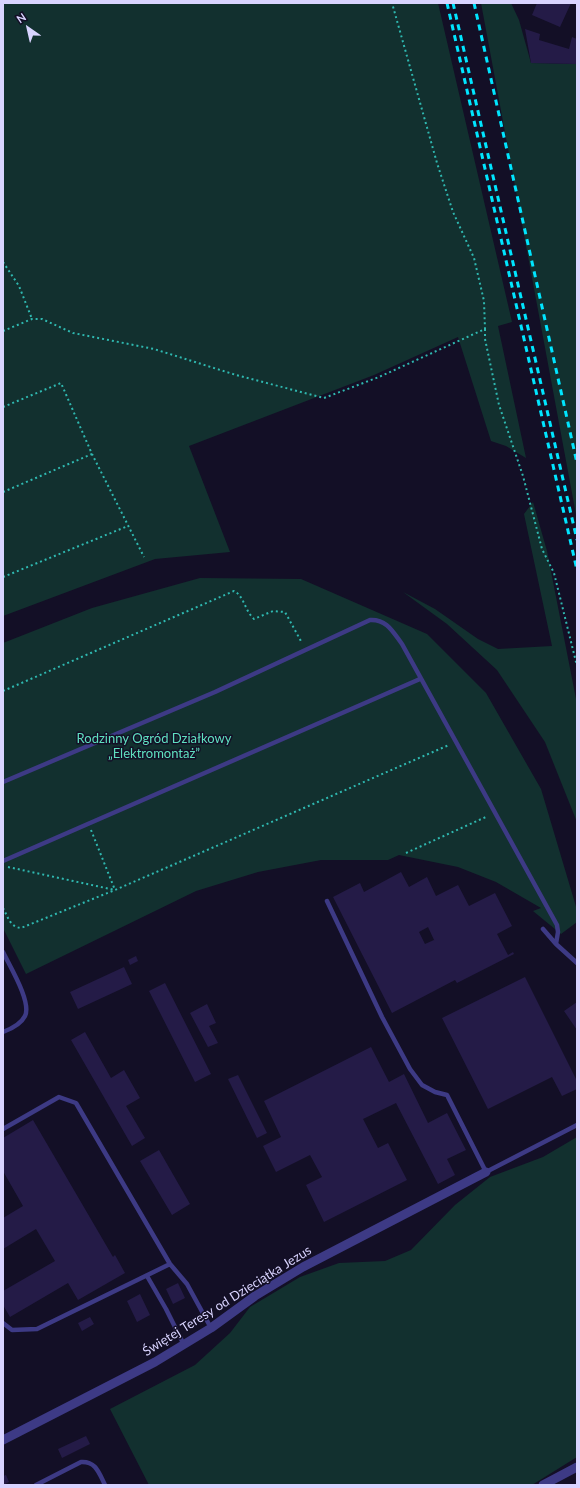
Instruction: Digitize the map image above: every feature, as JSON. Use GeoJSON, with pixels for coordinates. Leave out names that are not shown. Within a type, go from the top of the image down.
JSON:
{"type":"FeatureCollection","features":[{"type":"Feature","properties":{"kind":"street","name":"Świętej Teresy od Dzieciątka Jezus"},"geometry":{"type":"LineString","coordinates":[[3,1440],[155,1362],[211,1328],[255,1296],[303,1267],[486,1172]]}},
{"type":"Feature","properties":{"kind":"street"},"geometry":{"type":"LineString","coordinates":[[543,1485],[577,1466]]}},
{"type":"Feature","properties":{"kind":"lane"},"geometry":{"type":"LineString","coordinates":[[3,782],[215,692],[370,620],[379,620],[388,624],[402,644],[557,925],[558,932],[556,944]]}},
{"type":"Feature","properties":{"kind":"lane"},"geometry":{"type":"LineString","coordinates":[[3,862],[420,679]]}},
{"type":"Feature","properties":{"kind":"lane"},"geometry":{"type":"LineString","coordinates":[[327,901],[382,1017],[410,1069],[422,1085],[435,1092],[447,1095],[486,1172],[577,1125]]}},
{"type":"Feature","properties":{"kind":"lane"},"geometry":{"type":"LineString","coordinates":[[544,929],[556,944],[577,963]]}},
{"type":"Feature","properties":{"kind":"lane"},"geometry":{"type":"LineString","coordinates":[[3,952],[24,996],[27,1008],[25,1016],[20,1022],[3,1032]]}},
{"type":"Feature","properties":{"kind":"lane"},"geometry":{"type":"LineString","coordinates":[[3,1129],[59,1098],[76,1103],[170,1264],[187,1284],[211,1328]]}},
{"type":"Feature","properties":{"kind":"lane"},"geometry":{"type":"LineString","coordinates":[[3,1323],[12,1330],[37,1329],[170,1264]]}},
{"type":"Feature","properties":{"kind":"lane"},"geometry":{"type":"LineString","coordinates":[[147,1276],[184,1345]]}},
{"type":"Feature","properties":{"kind":"lane"},"geometry":{"type":"LineString","coordinates":[[36,1485],[81,1462],[89,1462],[96,1466],[105,1485]]}},
{"type":"Feature","properties":{"kind":"path"},"geometry":{"type":"LineString","coordinates":[[392,3],[421,110],[449,198],[474,258],[484,302],[485,339],[499,405],[523,476],[542,549],[554,573],[577,666]]}},
{"type":"Feature","properties":{"kind":"path"},"geometry":{"type":"LineString","coordinates":[[3,262],[19,286],[32,319]]}},
{"type":"Feature","properties":{"kind":"path"},"geometry":{"type":"LineString","coordinates":[[3,331],[32,319],[52,322],[73,333],[154,349],[236,375],[324,398],[379,377],[485,329]]}},
{"type":"Feature","properties":{"kind":"path"},"geometry":{"type":"LineString","coordinates":[[3,407],[61,383],[92,454],[144,557]]}},
{"type":"Feature","properties":{"kind":"path"},"geometry":{"type":"LineString","coordinates":[[3,492],[92,454]]}},
{"type":"Feature","properties":{"kind":"path"},"geometry":{"type":"LineString","coordinates":[[3,577],[128,526]]}},
{"type":"Feature","properties":{"kind":"path"},"geometry":{"type":"LineString","coordinates":[[3,691],[234,591],[238,593],[250,616],[254,619],[273,611],[285,612],[306,651]]}},
{"type":"Feature","properties":{"kind":"path"},"geometry":{"type":"LineString","coordinates":[[3,908],[11,924],[21,928],[115,890],[456,742]]}},
{"type":"Feature","properties":{"kind":"path"},"geometry":{"type":"LineString","coordinates":[[406,853],[495,813]]}},
{"type":"Feature","properties":{"kind":"path"},"geometry":{"type":"LineString","coordinates":[[88,824],[115,890]]}},
{"type":"Feature","properties":{"kind":"path"},"geometry":{"type":"LineString","coordinates":[[3,866],[115,890]]}},
{"type":"Feature","properties":{"kind":"green space"},"geometry":{"type":"Polygon","coordinates":[[[3,3],[438,3],[512,322],[498,326],[526,458],[506,446],[491,441],[458,337],[374,375],[189,446],[230,552],[155,559],[3,616],[3,3]]]}},
{"type":"Feature","properties":{"kind":"green space"},"geometry":{"type":"Polygon","coordinates":[[[481,3],[511,3],[519,20],[531,63],[577,64],[577,520],[481,3]]]}},
{"type":"Feature","properties":{"kind":"green space"},"geometry":{"type":"Polygon","coordinates":[[[533,502],[547,551],[577,704],[577,822],[545,742],[497,670],[447,624],[403,592],[435,609],[478,639],[498,649],[552,646],[524,514],[533,502]]]}},
{"type":"Feature","properties":{"kind":"green space","name":"Rodzinny Ogród Działkowy „Elektromontaż”"},"geometry":{"type":"Polygon","coordinates":[[[200,578],[301,579],[427,634],[486,693],[541,789],[577,910],[577,922],[561,934],[533,911],[541,908],[496,882],[458,867],[399,855],[388,860],[321,860],[258,872],[196,891],[26,974],[3,928],[3,643],[92,608],[200,578]]]}},
{"type":"Feature","properties":{"kind":"green space"},"geometry":{"type":"Polygon","coordinates":[[[577,1137],[577,1457],[532,1485],[149,1485],[110,1409],[195,1365],[230,1333],[250,1307],[300,1277],[339,1263],[385,1261],[411,1250],[455,1205],[490,1177],[543,1157],[577,1137]]]}},
{"type":"Feature","properties":{"kind":"building"},"geometry":{"type":"Polygon","coordinates":[[[537,3],[571,3],[560,27],[532,15],[537,3]]]}},
{"type":"Feature","properties":{"kind":"building"},"geometry":{"type":"Polygon","coordinates":[[[525,29],[540,34],[539,40],[569,49],[572,37],[577,39],[577,64],[531,63],[525,29]]]}},
{"type":"Feature","properties":{"kind":"building"},"geometry":{"type":"Polygon","coordinates":[[[401,872],[409,887],[427,877],[436,896],[458,885],[469,906],[495,893],[512,926],[497,934],[508,955],[513,952],[514,954],[457,983],[455,980],[392,1013],[333,897],[360,883],[364,892],[401,872]],[[428,927],[419,932],[425,944],[434,940],[435,942],[428,927]]]}},
{"type":"Feature","properties":{"kind":"building"},"geometry":{"type":"Polygon","coordinates":[[[136,956],[138,961],[130,965],[128,960],[136,956]]]}},
{"type":"Feature","properties":{"kind":"building"},"geometry":{"type":"Polygon","coordinates":[[[124,967],[132,984],[78,1009],[70,992],[124,967]]]}},
{"type":"Feature","properties":{"kind":"building"},"geometry":{"type":"Polygon","coordinates":[[[525,977],[577,1081],[577,1089],[562,1096],[552,1077],[488,1109],[442,1018],[525,977]]]}},
{"type":"Feature","properties":{"kind":"building"},"geometry":{"type":"Polygon","coordinates":[[[165,983],[211,1074],[195,1082],[149,991],[165,983]]]}},
{"type":"Feature","properties":{"kind":"building"},"geometry":{"type":"Polygon","coordinates":[[[577,1002],[577,1030],[564,1011],[577,1002]]]}},
{"type":"Feature","properties":{"kind":"building"},"geometry":{"type":"Polygon","coordinates":[[[207,1004],[216,1023],[209,1026],[218,1043],[208,1047],[190,1013],[207,1004]]]}},
{"type":"Feature","properties":{"kind":"building"},"geometry":{"type":"Polygon","coordinates":[[[85,1032],[111,1078],[124,1070],[140,1098],[126,1106],[145,1138],[132,1146],[71,1040],[85,1032]]]}},
{"type":"Feature","properties":{"kind":"building"},"geometry":{"type":"Polygon","coordinates":[[[371,1047],[389,1082],[404,1074],[428,1123],[447,1113],[466,1150],[447,1159],[455,1175],[438,1184],[396,1103],[363,1119],[378,1148],[388,1143],[407,1180],[324,1222],[306,1185],[322,1177],[310,1155],[276,1172],[263,1146],[281,1137],[264,1101],[371,1047]]]}},
{"type":"Feature","properties":{"kind":"building"},"geometry":{"type":"Polygon","coordinates":[[[238,1075],[267,1133],[257,1138],[228,1079],[238,1075]]]}},
{"type":"Feature","properties":{"kind":"building"},"geometry":{"type":"Polygon","coordinates":[[[33,1120],[113,1257],[115,1255],[125,1273],[78,1300],[68,1283],[10,1317],[3,1305],[3,1291],[55,1261],[36,1229],[3,1249],[3,1218],[23,1206],[3,1171],[3,1138],[33,1120]]]}},
{"type":"Feature","properties":{"kind":"building"},"geometry":{"type":"Polygon","coordinates":[[[159,1150],[190,1204],[172,1215],[140,1161],[159,1150]]]}},
{"type":"Feature","properties":{"kind":"building"},"geometry":{"type":"Polygon","coordinates":[[[178,1283],[185,1298],[173,1304],[166,1289],[178,1283]]]}},
{"type":"Feature","properties":{"kind":"building"},"geometry":{"type":"Polygon","coordinates":[[[140,1294],[150,1315],[137,1322],[127,1301],[140,1294]]]}},
{"type":"Feature","properties":{"kind":"building"},"geometry":{"type":"Polygon","coordinates":[[[90,1317],[94,1324],[82,1331],[78,1323],[90,1317]]]}},
{"type":"Feature","properties":{"kind":"building"},"geometry":{"type":"Polygon","coordinates":[[[86,1436],[90,1444],[62,1458],[58,1449],[86,1436]]]}},
{"type":"Feature","properties":{"kind":"building"},"geometry":{"type":"Polygon","coordinates":[[[6,1475],[9,1482],[3,1485],[3,1476],[6,1475]]]}},
{"type":"Feature","properties":{"kind":"railway"},"geometry":{"type":"LineString","coordinates":[[447,3],[577,570]]}},
{"type":"Feature","properties":{"kind":"railway"},"geometry":{"type":"LineString","coordinates":[[453,3],[577,540]]}},
{"type":"Feature","properties":{"kind":"railway"},"geometry":{"type":"LineString","coordinates":[[474,3],[577,463]]}}]}
